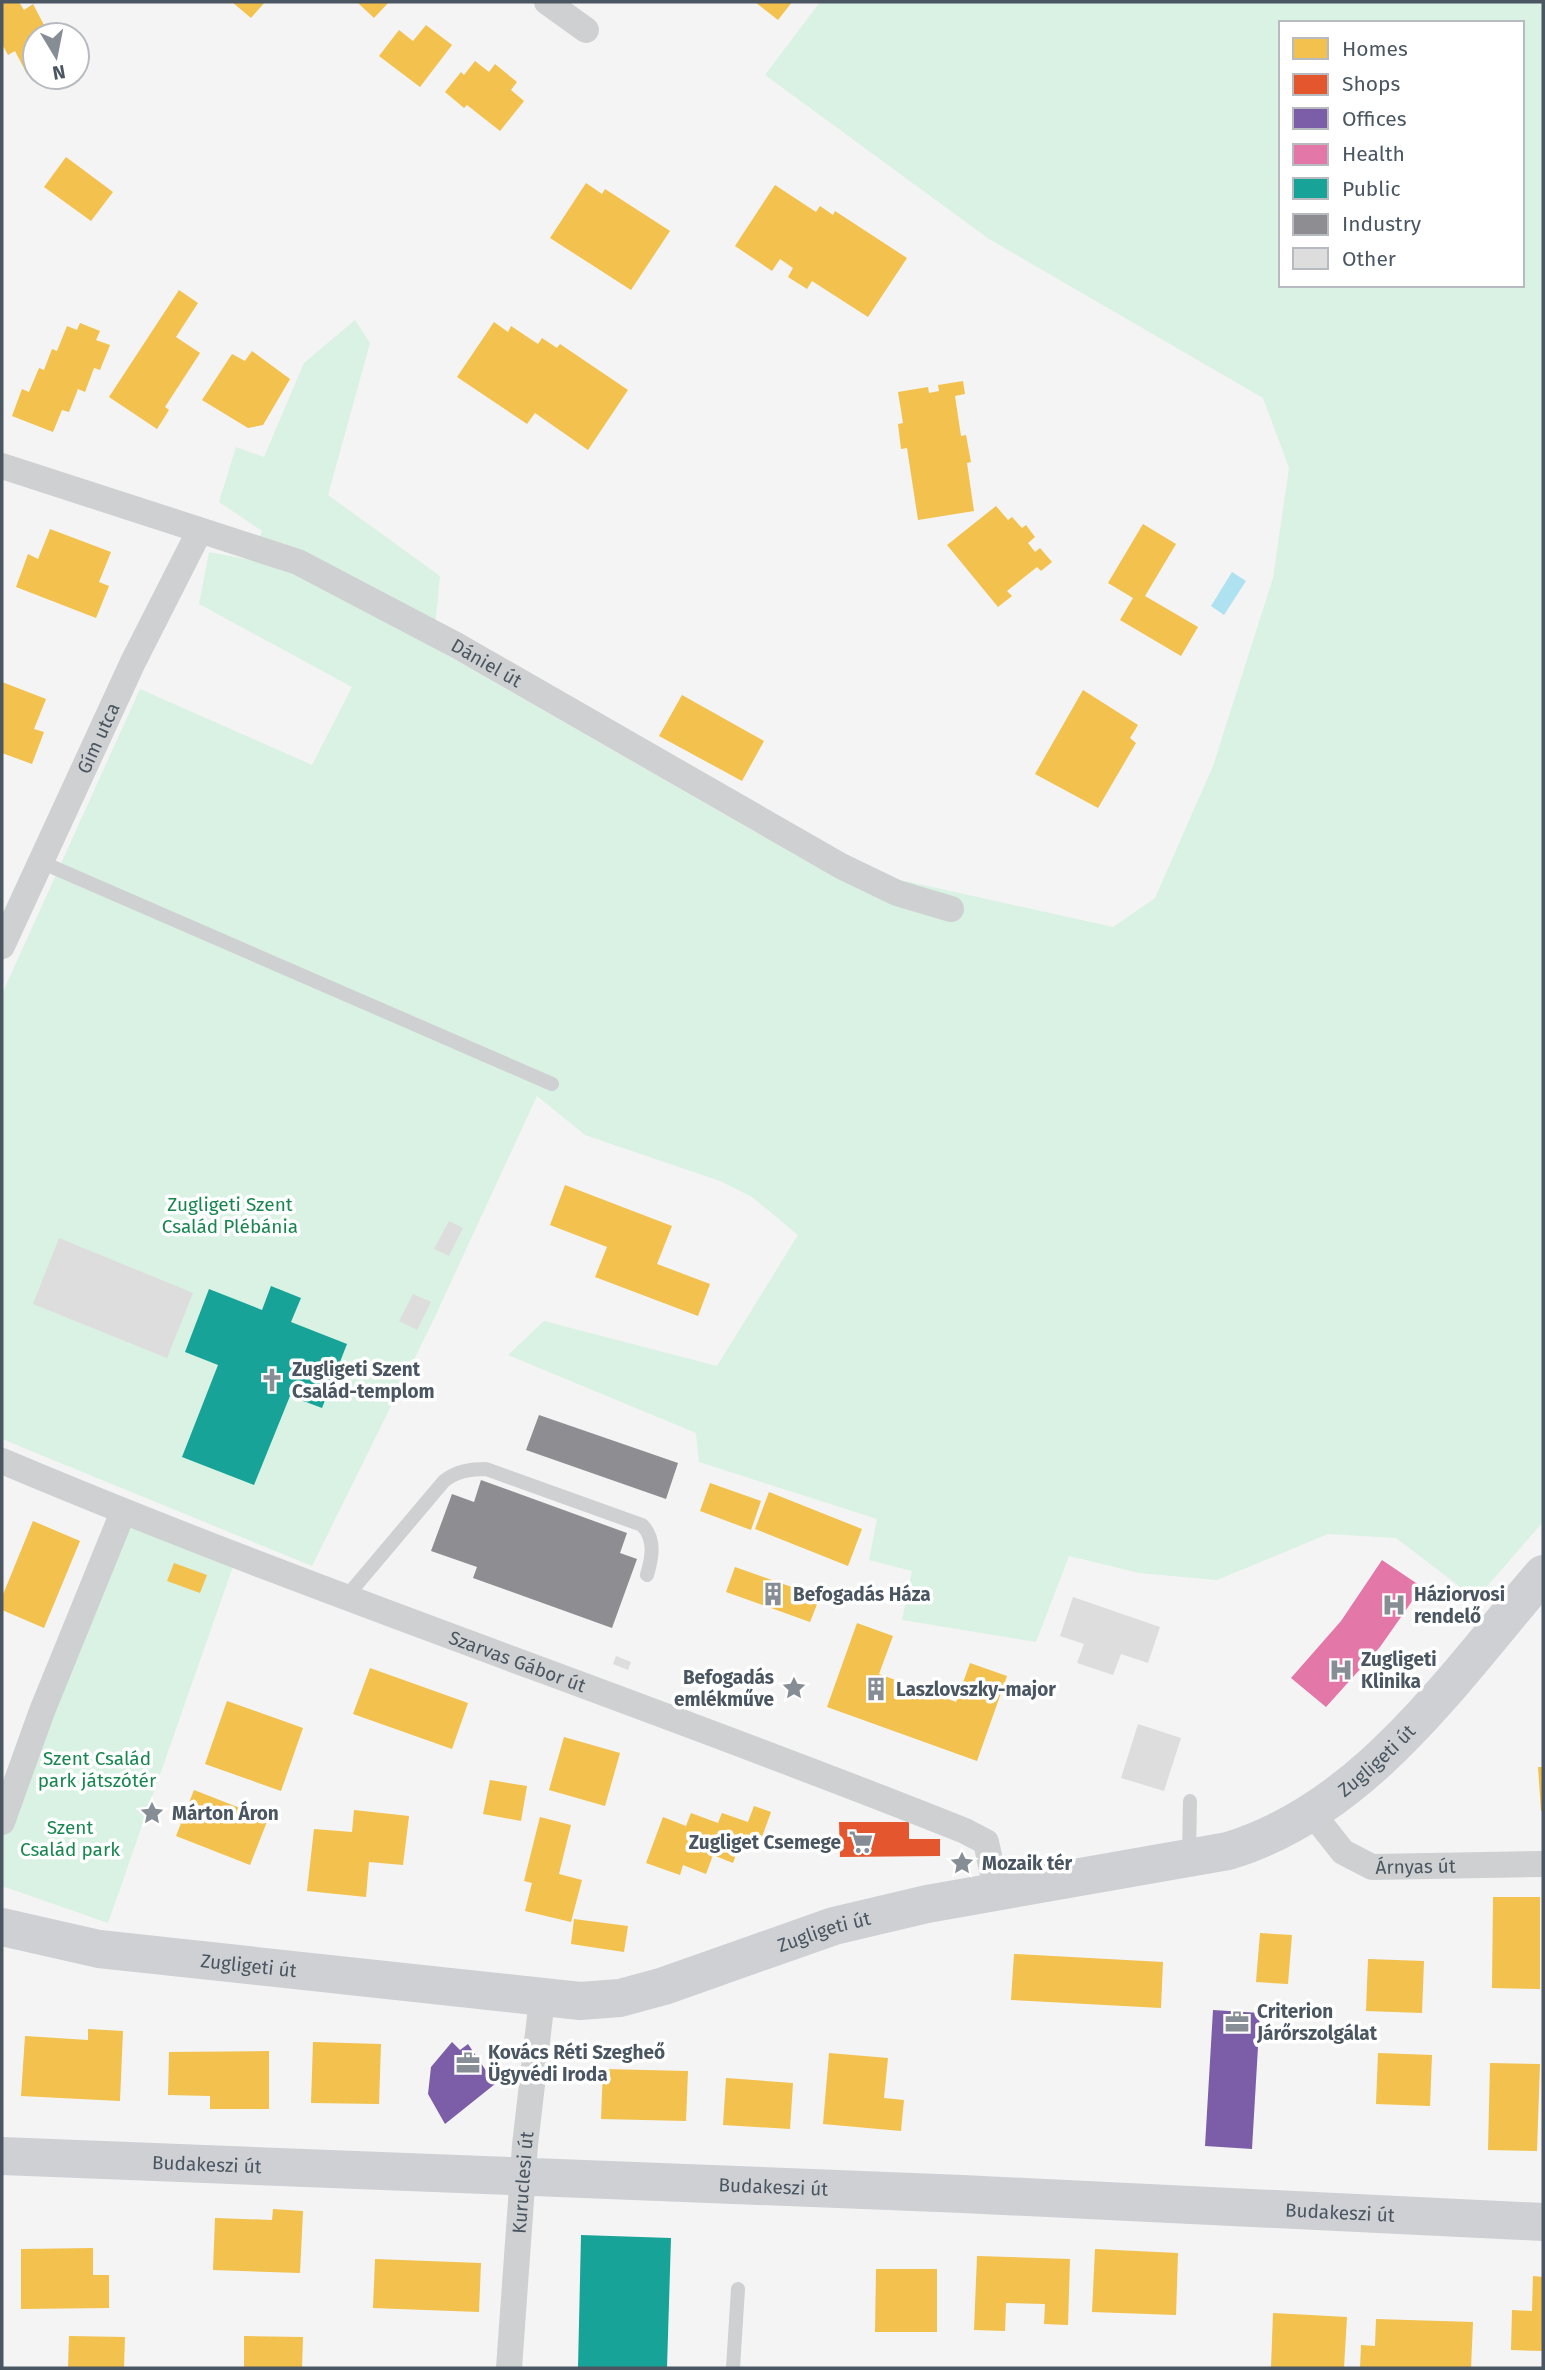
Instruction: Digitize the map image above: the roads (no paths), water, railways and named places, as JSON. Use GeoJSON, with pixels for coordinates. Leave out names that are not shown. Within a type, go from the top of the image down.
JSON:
{"type":"FeatureCollection","features":[{"type":"Feature","properties":{"kind":"street"},"geometry":{"type":"LineString","coordinates":[[547,2],[586,30]]}},
{"type":"Feature","properties":{"kind":"street","name":"Dániel út"},"geometry":{"type":"LineString","coordinates":[[2,466],[298,562],[456,645],[841,866],[897,893],[951,909]]}},
{"type":"Feature","properties":{"kind":"street","name":"Gím utca"},"geometry":{"type":"LineString","coordinates":[[2,946],[133,662],[199,532]]}},
{"type":"Feature","properties":{"kind":"street","name":"Szarvas Gábor út"},"geometry":{"type":"LineString","coordinates":[[2,1461],[122,1512],[829,1776],[965,1831],[986,1842],[997,1893]]}},
{"type":"Feature","properties":{"kind":"street"},"geometry":{"type":"LineString","coordinates":[[2,1822],[42,1711],[122,1512]]}},
{"type":"Feature","properties":{"kind":"street","name":"Zugligeti út"},"geometry":{"type":"LineString","coordinates":[[2,1927],[99,1948],[542,1999],[620,1998],[664,1986],[834,1926],[927,1903],[1189,1858],[1257,1841],[1335,1798],[1398,1741],[1543,1574]]}},
{"type":"Feature","properties":{"kind":"street","name":"Árnyas út"},"geometry":{"type":"LineString","coordinates":[[1312,1813],[1343,1852],[1372,1867],[1543,1864]]}},
{"type":"Feature","properties":{"kind":"street","name":"Kuruclesi út"},"geometry":{"type":"LineString","coordinates":[[509,2368],[523,2178],[542,1999]]}},
{"type":"Feature","properties":{"kind":"street","name":"Budakeszi út"},"geometry":{"type":"LineString","coordinates":[[2,2156],[963,2194],[1543,2222]]}},
{"type":"Feature","properties":{"kind":"lane"},"geometry":{"type":"LineString","coordinates":[[41,862],[552,1084]]}},
{"type":"Feature","properties":{"kind":"lane"},"geometry":{"type":"LineString","coordinates":[[347,1596],[444,1481],[453,1475],[475,1469],[486,1469],[642,1525],[647,1530],[652,1549],[647,1575]]}},
{"type":"Feature","properties":{"kind":"lane"},"geometry":{"type":"LineString","coordinates":[[1189,1858],[1190,1801]]}},
{"type":"Feature","properties":{"kind":"lane"},"geometry":{"type":"LineString","coordinates":[[733,2368],[738,2289]]}},
{"type":"Feature","properties":{"kind":"water"},"geometry":{"type":"Polygon","coordinates":[[[1232,572],[1246,581],[1224,615],[1211,606],[1232,572]]]}},
{"type":"Feature","properties":{"kind":"place","name":"Zugligeti Szent Család-templom"},"geometry":{"type":"Point","coordinates":[272,1380]}},
{"type":"Feature","properties":{"kind":"place","name":"Befogadás Háza"},"geometry":{"type":"Point","coordinates":[773,1594]}},
{"type":"Feature","properties":{"kind":"place","name":"Háziorvosi rendelő"},"geometry":{"type":"Point","coordinates":[1394,1605]}},
{"type":"Feature","properties":{"kind":"place","name":"Zugligeti Klinika"},"geometry":{"type":"Point","coordinates":[1341,1670]}},
{"type":"Feature","properties":{"kind":"place","name":"Befogadás emlékműve"},"geometry":{"type":"Point","coordinates":[794,1688]}},
{"type":"Feature","properties":{"kind":"place","name":"Laszlovszky-major"},"geometry":{"type":"Point","coordinates":[876,1689]}},
{"type":"Feature","properties":{"kind":"place","name":"Márton Áron"},"geometry":{"type":"Point","coordinates":[152,1813]}},
{"type":"Feature","properties":{"kind":"place","name":"Zugliget Csemege"},"geometry":{"type":"Point","coordinates":[861,1842]}},
{"type":"Feature","properties":{"kind":"place","name":"Mozaik tér"},"geometry":{"type":"Point","coordinates":[962,1863]}},
{"type":"Feature","properties":{"kind":"place","name":"Criterion Járőrszolgálat"},"geometry":{"type":"Point","coordinates":[1237,2022]}},
{"type":"Feature","properties":{"kind":"place","name":"Kovács Réti Szegheő Ügyvédi Iroda"},"geometry":{"type":"Point","coordinates":[468,2063]}},
{"type":"Feature","properties":{"kind":"park label","name":"Zugligeti Szent Család Plébánia"},"geometry":{"type":"Point","coordinates":[230,1215]}},
{"type":"Feature","properties":{"kind":"park label","name":"Szent Család park játszótér"},"geometry":{"type":"Point","coordinates":[97,1769]}},
{"type":"Feature","properties":{"kind":"park label","name":"Szent Család park"},"geometry":{"type":"Point","coordinates":[70,1838]}}]}
